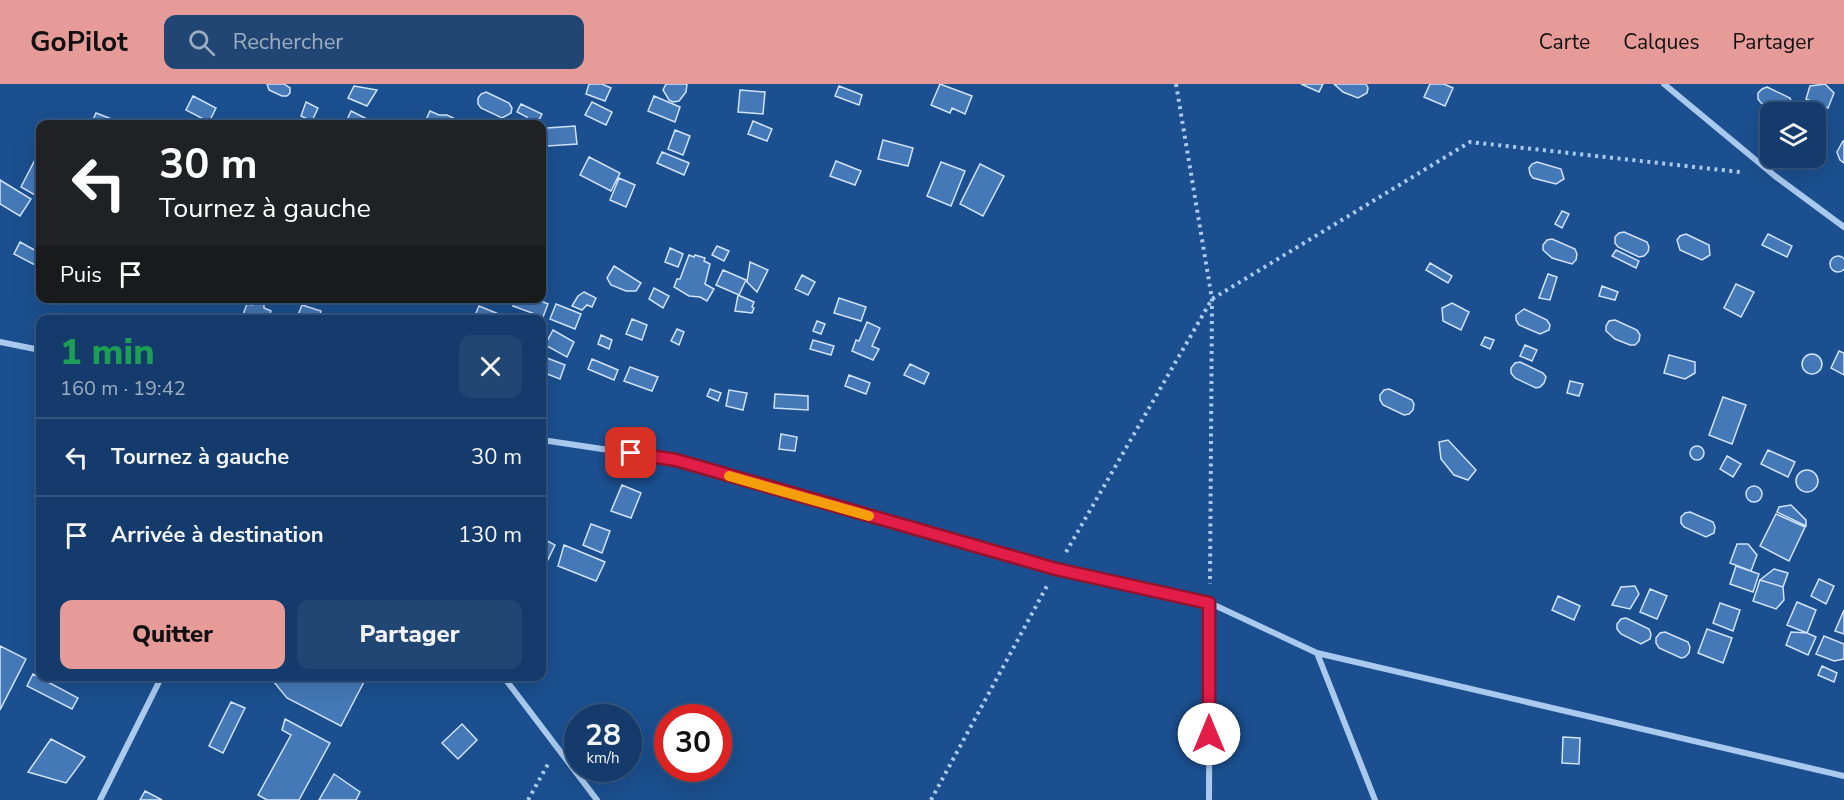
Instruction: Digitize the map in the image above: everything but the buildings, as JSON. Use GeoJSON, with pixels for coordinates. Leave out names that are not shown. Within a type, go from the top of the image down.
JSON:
{"type":"FeatureCollection","features":[{"type":"Feature","properties":{"kind":"street"},"geometry":{"type":"LineString","coordinates":[[1665,84],[1776,176],[1844,227]]}},
{"type":"Feature","properties":{"kind":"street"},"geometry":{"type":"LineString","coordinates":[[0,342],[36,349]]}},
{"type":"Feature","properties":{"kind":"street"},"geometry":{"type":"LineString","coordinates":[[546,441],[676,460],[1056,569],[1209,603],[1317,653],[1844,776]]}},
{"type":"Feature","properties":{"kind":"street"},"geometry":{"type":"LineString","coordinates":[[1209,603],[1209,800]]}},
{"type":"Feature","properties":{"kind":"street"},"geometry":{"type":"LineString","coordinates":[[1317,653],[1375,800]]}},
{"type":"Feature","properties":{"kind":"street"},"geometry":{"type":"LineString","coordinates":[[100,800],[160,681]]}},
{"type":"Feature","properties":{"kind":"street"},"geometry":{"type":"LineString","coordinates":[[507,681],[597,800]]}},
{"type":"Feature","properties":{"kind":"path"},"geometry":{"type":"LineString","coordinates":[[1176,84],[1212,299],[1209,603]]}},
{"type":"Feature","properties":{"kind":"path"},"geometry":{"type":"LineString","coordinates":[[931,800],[1056,569],[1212,299],[1470,142],[1740,172]]}},
{"type":"Feature","properties":{"kind":"path"},"geometry":{"type":"LineString","coordinates":[[528,800],[556,748]]}},
{"type":"Feature","properties":{"kind":"slow traffic"},"geometry":{"type":"LineString","coordinates":[[729,476],[869,516]]}},
{"type":"Feature","properties":{"kind":"route"},"geometry":{"type":"LineString","coordinates":[[631,453],[676,460],[1056,569],[1209,603],[1209,734]]}}]}
